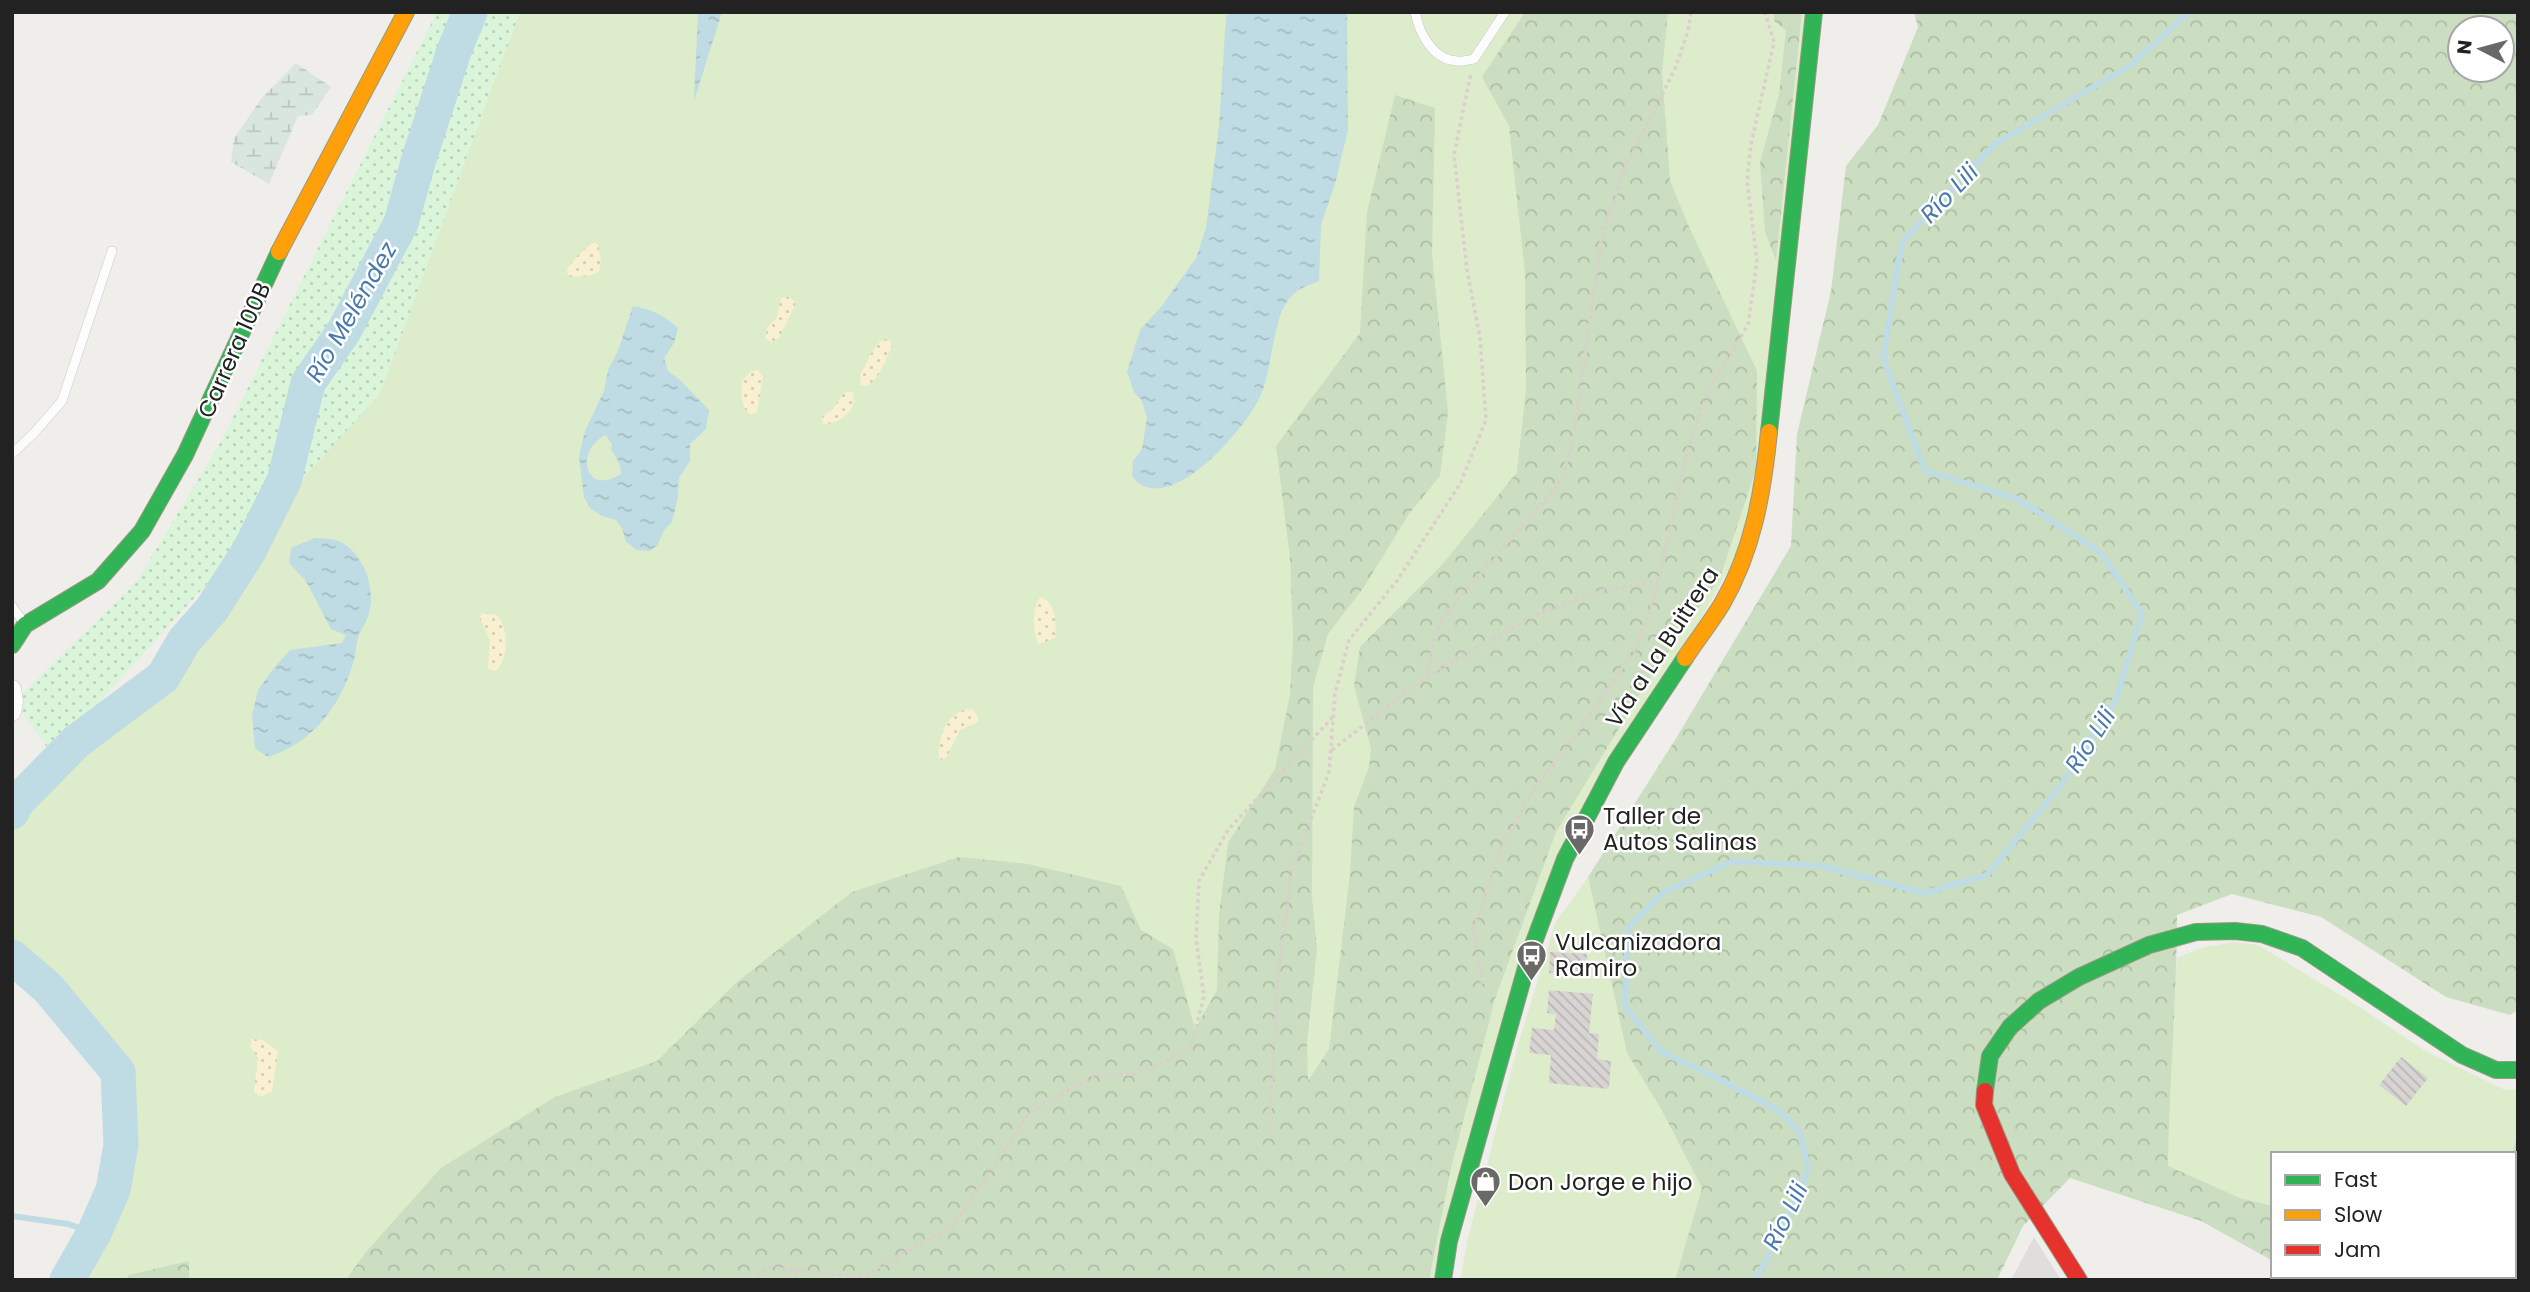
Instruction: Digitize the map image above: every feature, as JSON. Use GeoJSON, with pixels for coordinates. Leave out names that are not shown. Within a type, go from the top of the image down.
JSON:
{"type":"FeatureCollection","features":[{"type":"Feature","properties":{"kind":"street","name":"Carrera 100B"},"geometry":{"type":"LineString","coordinates":[[12,645],[25,625],[99,580],[142,531],[185,455],[266,277],[406,12]]}},
{"type":"Feature","properties":{"kind":"street","name":"Vía a La Buitrera"},"geometry":{"type":"LineString","coordinates":[[1443,1280],[1466,1178],[1531,950],[1565,859],[1616,762],[1722,603],[1741,564],[1755,523],[1765,465],[1814,12]]}},
{"type":"Feature","properties":{"kind":"street"},"geometry":{"type":"LineString","coordinates":[[12,690],[12,712]]}},
{"type":"Feature","properties":{"kind":"street"},"geometry":{"type":"LineString","coordinates":[[2079,1280],[2012,1174],[1984,1105],[1990,1056],[2010,1027],[2039,1001],[2079,976],[2149,945],[2196,932],[2235,931],[2262,934],[2302,947],[2462,1055],[2488,1068],[2509,1072],[2518,1070]]}},
{"type":"Feature","properties":{"kind":"lane"},"geometry":{"type":"LineString","coordinates":[[1415,12],[1424,37],[1436,54],[1455,61],[1474,59],[1505,12]]}},
{"type":"Feature","properties":{"kind":"lane"},"geometry":{"type":"LineString","coordinates":[[12,454],[62,401],[112,251]]}},
{"type":"Feature","properties":{"kind":"lane"},"geometry":{"type":"LineString","coordinates":[[12,606],[25,625]]}},
{"type":"Feature","properties":{"kind":"path"},"geometry":{"type":"LineString","coordinates":[[1427,676],[1435,634],[1447,612],[1557,487],[1572,448],[1601,241],[1625,168],[1675,69],[1688,31],[1691,12]]}},
{"type":"Feature","properties":{"kind":"path"},"geometry":{"type":"LineString","coordinates":[[1483,984],[1473,930],[1502,846],[1534,791],[1592,713],[1637,646],[1658,582],[1688,448],[1704,401],[1748,325],[1758,261],[1747,181],[1751,144],[1774,42],[1765,12]]}},
{"type":"Feature","properties":{"kind":"path"},"geometry":{"type":"LineString","coordinates":[[1269,1129],[1277,989],[1291,873],[1329,772],[1335,694],[1349,640],[1396,582],[1460,484],[1486,419],[1480,338],[1467,270],[1454,155],[1474,59]]}},
{"type":"Feature","properties":{"kind":"path"},"geometry":{"type":"LineString","coordinates":[[1331,751],[1427,676],[1535,615],[1604,590],[1658,582]]}},
{"type":"Feature","properties":{"kind":"path"},"geometry":{"type":"LineString","coordinates":[[752,1280],[769,1267],[861,1277],[953,1226],[1030,1112],[1095,1076],[1133,1074],[1164,1062],[1191,1045],[1203,996],[1196,939],[1199,881],[1228,830],[1333,717]]}},
{"type":"Feature","properties":{"kind":"path"},"geometry":{"type":"LineString","coordinates":[[789,1280],[799,1270]]}},
{"type":"Feature","properties":{"kind":"shaded area"},"geometry":{"type":"Polygon","coordinates":[[[2034,1237],[2061,1280],[2011,1280],[2034,1237]]]}},
{"type":"Feature","properties":{"kind":"green space"},"geometry":{"type":"Polygon","coordinates":[[[437,12],[520,12],[380,394],[52,754],[14,702],[137,581],[220,443],[437,12]]]}},
{"type":"Feature","properties":{"kind":"green space"},"geometry":{"type":"Polygon","coordinates":[[[470,12],[1814,12],[1755,523],[1565,859],[1443,1280],[67,1280],[94,1233],[113,1190],[121,1145],[118,1072],[48,988],[12,957],[12,812],[15,804],[77,741],[163,677],[184,641],[212,609],[249,551],[284,481],[470,12]]]}},
{"type":"Feature","properties":{"kind":"green space"},"geometry":{"type":"Polygon","coordinates":[[[1525,12],[1668,12],[1662,72],[1670,181],[1757,371],[1756,469],[1720,578],[1647,682],[1556,832],[1495,999],[1451,1168],[1429,1280],[346,1280],[366,1252],[441,1168],[555,1097],[657,1061],[738,981],[852,892],[959,857],[1028,864],[1121,886],[1141,930],[1173,949],[1195,1029],[1217,990],[1219,916],[1228,843],[1275,769],[1290,694],[1293,638],[1290,558],[1276,446],[1360,333],[1367,212],[1395,95],[1435,108],[1432,254],[1448,412],[1440,476],[1409,514],[1364,587],[1328,634],[1313,687],[1312,898],[1317,948],[1307,1044],[1308,1081],[1329,1049],[1350,874],[1354,807],[1369,767],[1371,749],[1354,686],[1360,647],[1442,565],[1517,472],[1526,389],[1525,273],[1509,126],[1482,77],[1525,12]]]}},
{"type":"Feature","properties":{"kind":"green space"},"geometry":{"type":"Polygon","coordinates":[[[1774,12],[1802,12],[1776,261],[1765,232],[1760,162],[1779,94],[1786,30],[1774,21],[1774,12]]]}},
{"type":"Feature","properties":{"kind":"green space"},"geometry":{"type":"Polygon","coordinates":[[[1914,12],[2518,12],[2518,1010],[2510,1015],[2446,997],[2321,917],[2232,894],[2177,915],[2168,1166],[2240,1198],[2271,1206],[2271,1260],[2201,1221],[2070,1178],[2023,1226],[1997,1280],[1675,1280],[1702,1188],[1661,1109],[1627,1053],[1588,877],[1675,740],[1791,546],[1797,434],[1831,291],[1846,166],[1878,125],[1918,27],[1914,12]]]}},
{"type":"Feature","properties":{"kind":"green space"},"geometry":{"type":"Polygon","coordinates":[[[296,63],[331,87],[312,115],[298,116],[269,184],[231,162],[234,138],[261,99],[296,63]]]}},
{"type":"Feature","properties":{"kind":"green space"},"geometry":{"type":"Polygon","coordinates":[[[1588,877],[1627,1053],[1661,1109],[1702,1188],[1675,1280],[1460,1280],[1468,1238],[1518,1045],[1555,923],[1588,877]]]}},
{"type":"Feature","properties":{"kind":"green space"},"geometry":{"type":"Polygon","coordinates":[[[2234,942],[2258,945],[2424,1050],[2505,1090],[2518,1089],[2518,1131],[2513,1152],[2271,1152],[2271,1206],[2240,1198],[2168,1167],[2177,958],[2201,948],[2234,942]]]}},
{"type":"Feature","properties":{"kind":"green space"},"geometry":{"type":"Polygon","coordinates":[[[2518,1131],[2518,1280],[2303,1278],[2516,1278],[2516,1152],[2513,1152],[2518,1131]]]}},
{"type":"Feature","properties":{"kind":"green space"},"geometry":{"type":"Polygon","coordinates":[[[189,1261],[189,1280],[125,1280],[129,1275],[189,1261]]]}},
{"type":"Feature","properties":{"kind":"sand"},"geometry":{"type":"Polygon","coordinates":[[[593,242],[598,244],[601,261],[599,272],[588,276],[568,277],[567,269],[593,242]]]}},
{"type":"Feature","properties":{"kind":"sand"},"geometry":{"type":"Polygon","coordinates":[[[790,297],[796,303],[779,338],[771,342],[765,338],[767,328],[777,317],[781,298],[790,297]]]}},
{"type":"Feature","properties":{"kind":"sand"},"geometry":{"type":"Polygon","coordinates":[[[885,339],[890,341],[892,346],[883,368],[867,386],[861,385],[860,374],[873,350],[885,339]]]}},
{"type":"Feature","properties":{"kind":"sand"},"geometry":{"type":"Polygon","coordinates":[[[758,370],[763,377],[757,412],[751,415],[743,404],[742,381],[751,371],[758,370]]]}},
{"type":"Feature","properties":{"kind":"sand"},"geometry":{"type":"Polygon","coordinates":[[[847,392],[853,392],[851,410],[836,421],[823,424],[822,417],[834,408],[847,392]]]}},
{"type":"Feature","properties":{"kind":"sand"},"geometry":{"type":"Polygon","coordinates":[[[1040,597],[1052,608],[1056,626],[1055,638],[1039,644],[1034,621],[1035,608],[1040,597]]]}},
{"type":"Feature","properties":{"kind":"sand"},"geometry":{"type":"Polygon","coordinates":[[[483,613],[497,615],[504,627],[505,651],[496,671],[488,669],[490,640],[479,617],[483,613]]]}},
{"type":"Feature","properties":{"kind":"sand"},"geometry":{"type":"Polygon","coordinates":[[[967,709],[974,710],[978,722],[960,730],[946,758],[939,760],[944,728],[953,716],[967,709]]]}},
{"type":"Feature","properties":{"kind":"sand"},"geometry":{"type":"Polygon","coordinates":[[[252,1039],[263,1040],[278,1051],[272,1091],[263,1096],[256,1095],[254,1091],[258,1058],[250,1047],[252,1039]]]}},
{"type":"Feature","properties":{"kind":"water"},"geometry":{"type":"Polygon","coordinates":[[[698,12],[722,12],[694,101],[698,12]]]}},
{"type":"Feature","properties":{"kind":"water"},"geometry":{"type":"Polygon","coordinates":[[[1230,12],[1347,12],[1348,130],[1335,184],[1321,225],[1319,281],[1299,290],[1285,305],[1278,323],[1265,383],[1254,407],[1225,445],[1185,479],[1165,487],[1147,487],[1132,476],[1133,461],[1142,449],[1147,418],[1142,401],[1134,392],[1127,372],[1140,330],[1161,307],[1196,258],[1206,228],[1219,126],[1226,17],[1230,12]]]}},
{"type":"Feature","properties":{"kind":"water"},"geometry":{"type":"Polygon","coordinates":[[[633,306],[663,316],[678,328],[674,343],[664,358],[668,371],[709,410],[706,429],[690,444],[690,461],[679,478],[672,522],[664,530],[657,546],[649,551],[637,550],[626,542],[622,528],[616,520],[602,516],[590,508],[584,497],[579,456],[585,431],[604,391],[608,370],[618,351],[633,306]],[[606,435],[596,441],[590,450],[588,468],[591,476],[598,480],[608,480],[621,474],[620,465],[611,449],[612,444],[606,435]]]}},
{"type":"Feature","properties":{"kind":"water"},"geometry":{"type":"Polygon","coordinates":[[[315,538],[336,540],[353,551],[359,559],[368,578],[371,599],[369,612],[358,638],[349,676],[333,706],[312,732],[284,751],[268,757],[255,748],[252,716],[258,690],[290,650],[342,643],[346,635],[331,629],[306,581],[289,563],[291,548],[315,538]]]}},
{"type":"Feature","properties":{"kind":"building"},"geometry":{"type":"Polygon","coordinates":[[[1550,952],[1587,954],[1586,975],[1549,973],[1550,952]]]}},
{"type":"Feature","properties":{"kind":"building"},"geometry":{"type":"Polygon","coordinates":[[[1549,990],[1593,994],[1589,1033],[1599,1034],[1597,1059],[1611,1061],[1609,1089],[1549,1083],[1551,1055],[1529,1053],[1532,1028],[1554,1030],[1556,1014],[1547,1013],[1549,990]]]}},
{"type":"Feature","properties":{"kind":"building"},"geometry":{"type":"Polygon","coordinates":[[[2401,1057],[2428,1078],[2406,1106],[2379,1085],[2401,1057]]]}},
{"type":"Feature","properties":{"kind":"waterway","name":"Río Meléndez"},"geometry":{"type":"LineString","coordinates":[[12,812],[15,804],[77,741],[163,677],[184,641],[212,609],[249,551],[284,481],[308,383],[344,331],[401,223],[454,51],[470,12]]}},
{"type":"Feature","properties":{"kind":"waterway","name":"Río Lili"},"geometry":{"type":"LineString","coordinates":[[1755,1280],[1778,1239],[1808,1169],[1800,1133],[1781,1112],[1660,1051],[1625,1006],[1628,928],[1664,892],[1733,861],[1822,866],[1925,893],[1987,875],[2063,782],[2116,699],[2142,613],[2100,552],[2018,499],[1925,471],[1883,358],[1902,242],[1995,144],[2131,65],[2189,12]]}},
{"type":"Feature","properties":{"kind":"waterway","name":"Río Meléndez"},"geometry":{"type":"LineString","coordinates":[[12,957],[48,988],[118,1072],[121,1145],[113,1190],[94,1233],[67,1280]]}},
{"type":"Feature","properties":{"kind":"waterway"},"geometry":{"type":"LineString","coordinates":[[12,1216],[68,1224],[94,1233]]}},
{"type":"Feature","properties":{"kind":"traffic: fast"},"geometry":{"type":"LineString","coordinates":[[1769,432],[1814,12]]}},
{"type":"Feature","properties":{"kind":"traffic: fast"},"geometry":{"type":"LineString","coordinates":[[12,645],[25,625],[98,581],[142,531],[185,455],[279,252]]}},
{"type":"Feature","properties":{"kind":"traffic: fast"},"geometry":{"type":"LineString","coordinates":[[1443,1280],[1449,1241],[1531,950],[1565,859],[1616,762],[1685,658]]}},
{"type":"Feature","properties":{"kind":"traffic: fast"},"geometry":{"type":"LineString","coordinates":[[1985,1091],[1990,1056],[2010,1027],[2039,1001],[2079,977],[2149,945],[2196,932],[2235,931],[2262,934],[2302,948],[2462,1055],[2496,1070],[2518,1070]]}},
{"type":"Feature","properties":{"kind":"traffic: slow"},"geometry":{"type":"LineString","coordinates":[[279,252],[406,12]]}},
{"type":"Feature","properties":{"kind":"traffic: slow"},"geometry":{"type":"LineString","coordinates":[[1685,658],[1722,604],[1742,563],[1760,499],[1769,432]]}},
{"type":"Feature","properties":{"kind":"traffic: jam"},"geometry":{"type":"LineString","coordinates":[[1985,1091],[1984,1105],[2012,1174],[2079,1280]]}},
{"type":"Feature","properties":{"kind":"place","name":"Taller de Autos Salinas"},"geometry":{"type":"Point","coordinates":[1580,856]}},
{"type":"Feature","properties":{"kind":"place","name":"Vulcanizadora Ramiro"},"geometry":{"type":"Point","coordinates":[1532,982]}},
{"type":"Feature","properties":{"kind":"place","name":"Don Jorge e hijo"},"geometry":{"type":"Point","coordinates":[1485,1209]}}]}
